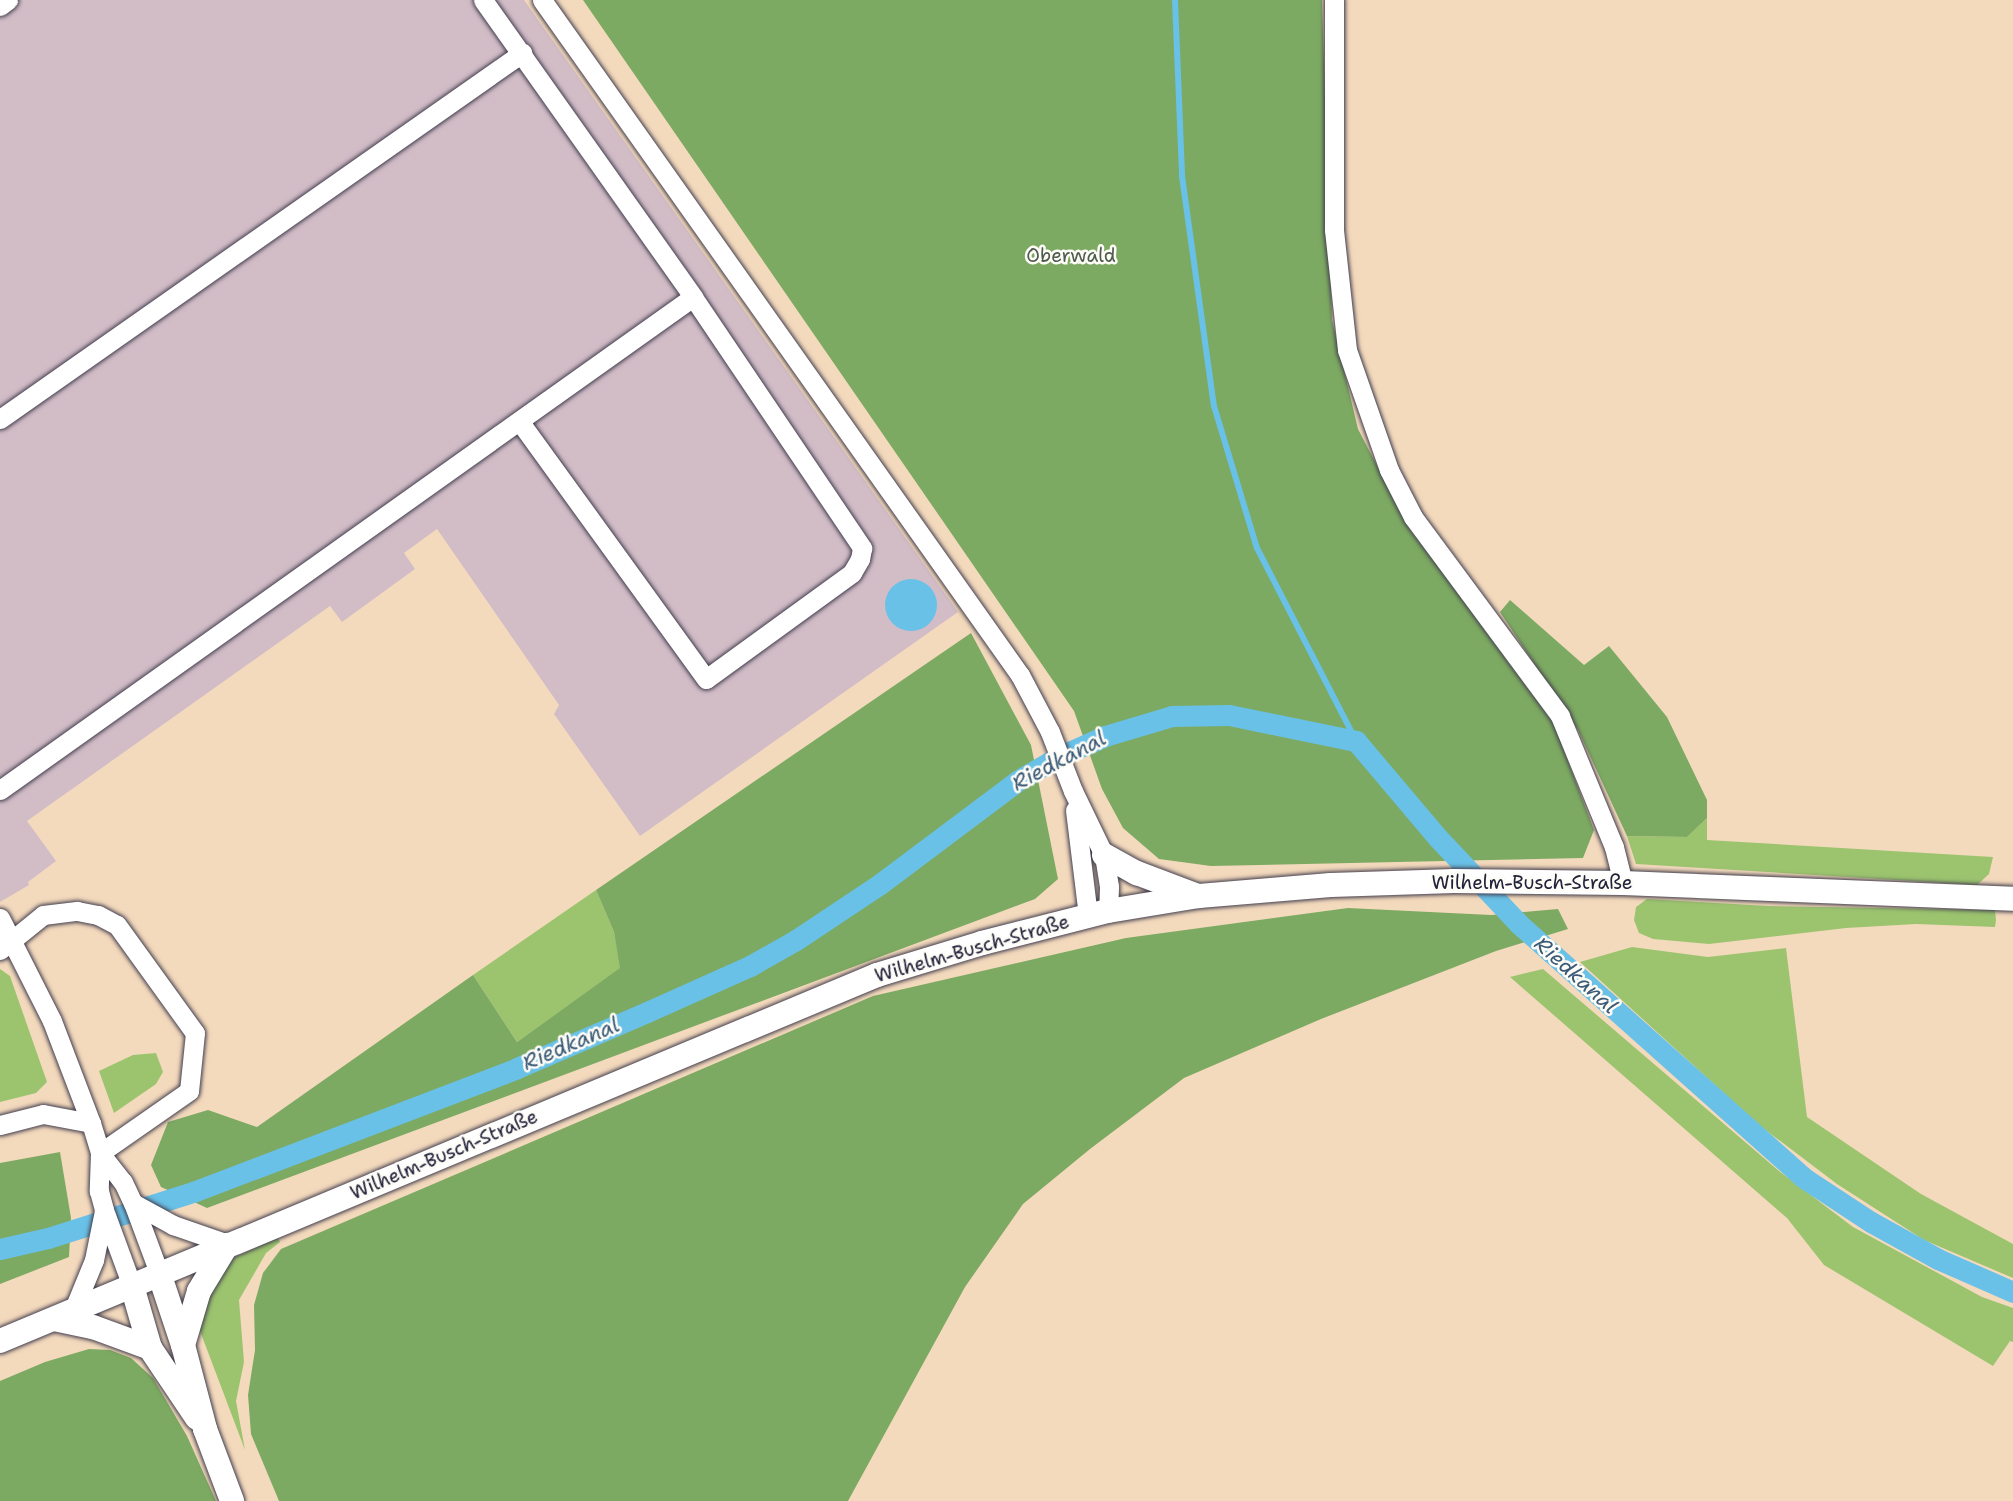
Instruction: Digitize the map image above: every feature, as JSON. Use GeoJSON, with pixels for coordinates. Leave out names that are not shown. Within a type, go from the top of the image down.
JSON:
{"type":"FeatureCollection","features":[{"type":"Feature","properties":{"kind":"main road"},"geometry":{"type":"LineString","coordinates":[[1104,855],[1137,873],[1199,896]]}},
{"type":"Feature","properties":{"kind":"main road","name":"Wilhelm-Busch-Straße"},"geometry":{"type":"LineString","coordinates":[[0,1341],[877,975],[982,943],[1098,914],[1199,896],[1331,885],[1454,881],[1623,883],[2013,899]]}},
{"type":"Feature","properties":{"kind":"main road"},"geometry":{"type":"LineString","coordinates":[[183,1345],[199,1291],[228,1244]]}},
{"type":"Feature","properties":{"kind":"main road"},"geometry":{"type":"LineString","coordinates":[[159,1273],[183,1345],[205,1429],[232,1501]]}},
{"type":"Feature","properties":{"kind":"main road"},"geometry":{"type":"LineString","coordinates":[[132,1286],[150,1348],[205,1429]]}},
{"type":"Feature","properties":{"kind":"main road"},"geometry":{"type":"LineString","coordinates":[[64,1315],[150,1348]]}},
{"type":"Feature","properties":{"kind":"street"},"geometry":{"type":"LineString","coordinates":[[0,6],[8,0]]}},
{"type":"Feature","properties":{"kind":"street"},"geometry":{"type":"LineString","coordinates":[[484,0],[693,297],[863,548],[852,573],[706,678],[520,422]]}},
{"type":"Feature","properties":{"kind":"street"},"geometry":{"type":"LineString","coordinates":[[542,0],[1020,675],[1050,732],[1073,791],[1104,855],[1109,887],[1098,914]]}},
{"type":"Feature","properties":{"kind":"street"},"geometry":{"type":"LineString","coordinates":[[1334,0],[1334,230],[1347,350],[1389,470],[1413,517],[1560,716],[1598,804],[1623,883]]}},
{"type":"Feature","properties":{"kind":"street"},"geometry":{"type":"LineString","coordinates":[[0,419],[522,53]]}},
{"type":"Feature","properties":{"kind":"street"},"geometry":{"type":"LineString","coordinates":[[0,790],[693,297]]}},
{"type":"Feature","properties":{"kind":"street"},"geometry":{"type":"LineString","coordinates":[[1073,791],[1098,914]]}},
{"type":"Feature","properties":{"kind":"street"},"geometry":{"type":"LineString","coordinates":[[7,946],[43,915],[77,911],[99,915],[117,925],[195,1033],[189,1091],[100,1153]]}},
{"type":"Feature","properties":{"kind":"street"},"geometry":{"type":"LineString","coordinates":[[0,918],[7,946],[52,1021],[91,1123],[100,1153],[99,1191],[106,1233],[132,1286]]}},
{"type":"Feature","properties":{"kind":"street"},"geometry":{"type":"LineString","coordinates":[[0,1125],[43,1114],[91,1123]]}},
{"type":"Feature","properties":{"kind":"street"},"geometry":{"type":"LineString","coordinates":[[100,1153],[142,1213],[159,1273]]}},
{"type":"Feature","properties":{"kind":"street"},"geometry":{"type":"LineString","coordinates":[[142,1213],[228,1244]]}},
{"type":"Feature","properties":{"kind":"street"},"geometry":{"type":"LineString","coordinates":[[64,1315],[87,1280],[106,1233]]}},
{"type":"Feature","properties":{"kind":"shaded area"},"geometry":{"type":"Polygon","coordinates":[[[0,0],[524,0],[958,612],[640,836],[554,714],[559,705],[437,529],[404,553],[415,569],[342,622],[330,606],[27,821],[56,861],[28,882],[29,885],[0,902],[0,0]]]}},
{"type":"Feature","properties":{"kind":"green space","name":"Oberwald"},"geometry":{"type":"Polygon","coordinates":[[[583,0],[1322,0],[1332,320],[1358,429],[1409,527],[1554,724],[1594,830],[1583,858],[1211,866],[1159,859],[1123,828],[1102,789],[1074,711],[583,0]]]}},
{"type":"Feature","properties":{"kind":"green space"},"geometry":{"type":"Polygon","coordinates":[[[1510,600],[1584,665],[1609,646],[1667,717],[1707,800],[1707,818],[1687,837],[1627,836],[1578,730],[1500,612],[1510,600]]]}},
{"type":"Feature","properties":{"kind":"green space"},"geometry":{"type":"Polygon","coordinates":[[[971,633],[1031,745],[1058,879],[1035,899],[207,1208],[161,1187],[151,1165],[168,1122],[208,1110],[257,1127],[473,975],[517,1042],[620,968],[614,932],[596,890],[971,633]]]}},
{"type":"Feature","properties":{"kind":"green space"},"geometry":{"type":"Polygon","coordinates":[[[1707,818],[1707,840],[1993,857],[1989,874],[1977,885],[1636,864],[1627,836],[1687,837],[1707,818]]]}},
{"type":"Feature","properties":{"kind":"green space"},"geometry":{"type":"Polygon","coordinates":[[[596,890],[614,932],[621,968],[517,1042],[473,975],[596,890]]]}},
{"type":"Feature","properties":{"kind":"green space"},"geometry":{"type":"Polygon","coordinates":[[[1647,899],[1768,906],[1995,910],[1996,920],[1995,927],[1916,924],[1846,928],[1709,944],[1653,939],[1639,933],[1634,920],[1636,907],[1647,899]]]}},
{"type":"Feature","properties":{"kind":"green space"},"geometry":{"type":"Polygon","coordinates":[[[1348,908],[1491,915],[1558,909],[1568,929],[1496,951],[1321,1019],[1184,1078],[1090,1149],[1023,1204],[965,1287],[848,1501],[279,1501],[251,1434],[248,1395],[255,1350],[254,1305],[263,1273],[281,1249],[873,996],[1126,938],[1348,908]]]}},
{"type":"Feature","properties":{"kind":"green space"},"geometry":{"type":"Polygon","coordinates":[[[1632,947],[1708,957],[1786,948],[1807,1117],[1921,1194],[2013,1244],[2013,1278],[1924,1240],[1837,1184],[1759,1125],[1580,962],[1632,947]]]}},
{"type":"Feature","properties":{"kind":"green space"},"geometry":{"type":"Polygon","coordinates":[[[0,969],[10,976],[47,1082],[36,1093],[0,1102],[0,969]]]}},
{"type":"Feature","properties":{"kind":"green space"},"geometry":{"type":"Polygon","coordinates":[[[1543,969],[1779,1171],[1853,1227],[1982,1297],[2013,1308],[2013,1342],[2010,1341],[1993,1366],[1824,1265],[1787,1218],[1510,977],[1543,969]]]}},
{"type":"Feature","properties":{"kind":"green space"},"geometry":{"type":"Polygon","coordinates":[[[156,1053],[163,1072],[156,1084],[114,1113],[99,1071],[133,1055],[156,1053]]]}},
{"type":"Feature","properties":{"kind":"green space"},"geometry":{"type":"Polygon","coordinates":[[[60,1152],[71,1218],[69,1257],[0,1284],[0,1163],[60,1152]]]}},
{"type":"Feature","properties":{"kind":"green space"},"geometry":{"type":"Polygon","coordinates":[[[278,1238],[280,1242],[266,1253],[239,1300],[244,1362],[236,1401],[245,1450],[200,1331],[200,1310],[218,1271],[235,1257],[278,1238]]]}},
{"type":"Feature","properties":{"kind":"green space"},"geometry":{"type":"Polygon","coordinates":[[[89,1349],[110,1350],[131,1358],[153,1378],[187,1436],[216,1501],[0,1501],[0,1381],[45,1362],[89,1349]]]}},
{"type":"Feature","properties":{"kind":"water"},"geometry":{"type":"Polygon","coordinates":[[[911,579],[921,581],[929,587],[935,595],[935,615],[929,623],[921,629],[911,631],[901,629],[893,623],[887,615],[885,605],[887,595],[893,587],[901,581],[911,579]]]}},
{"type":"Feature","properties":{"kind":"waterway"},"geometry":{"type":"LineString","coordinates":[[1175,0],[1182,176],[1214,406],[1257,548],[1356,741]]}},
{"type":"Feature","properties":{"kind":"waterway","name":"Riedkanal"},"geometry":{"type":"LineString","coordinates":[[0,1249],[48,1238],[193,1192],[517,1068],[647,1012],[750,966],[796,940],[880,884],[1017,781],[1060,756],[1105,736],[1172,716],[1229,715],[1356,741],[1438,838],[1519,924],[1804,1178],[1871,1222],[1938,1259],[2013,1292]]}}]}
